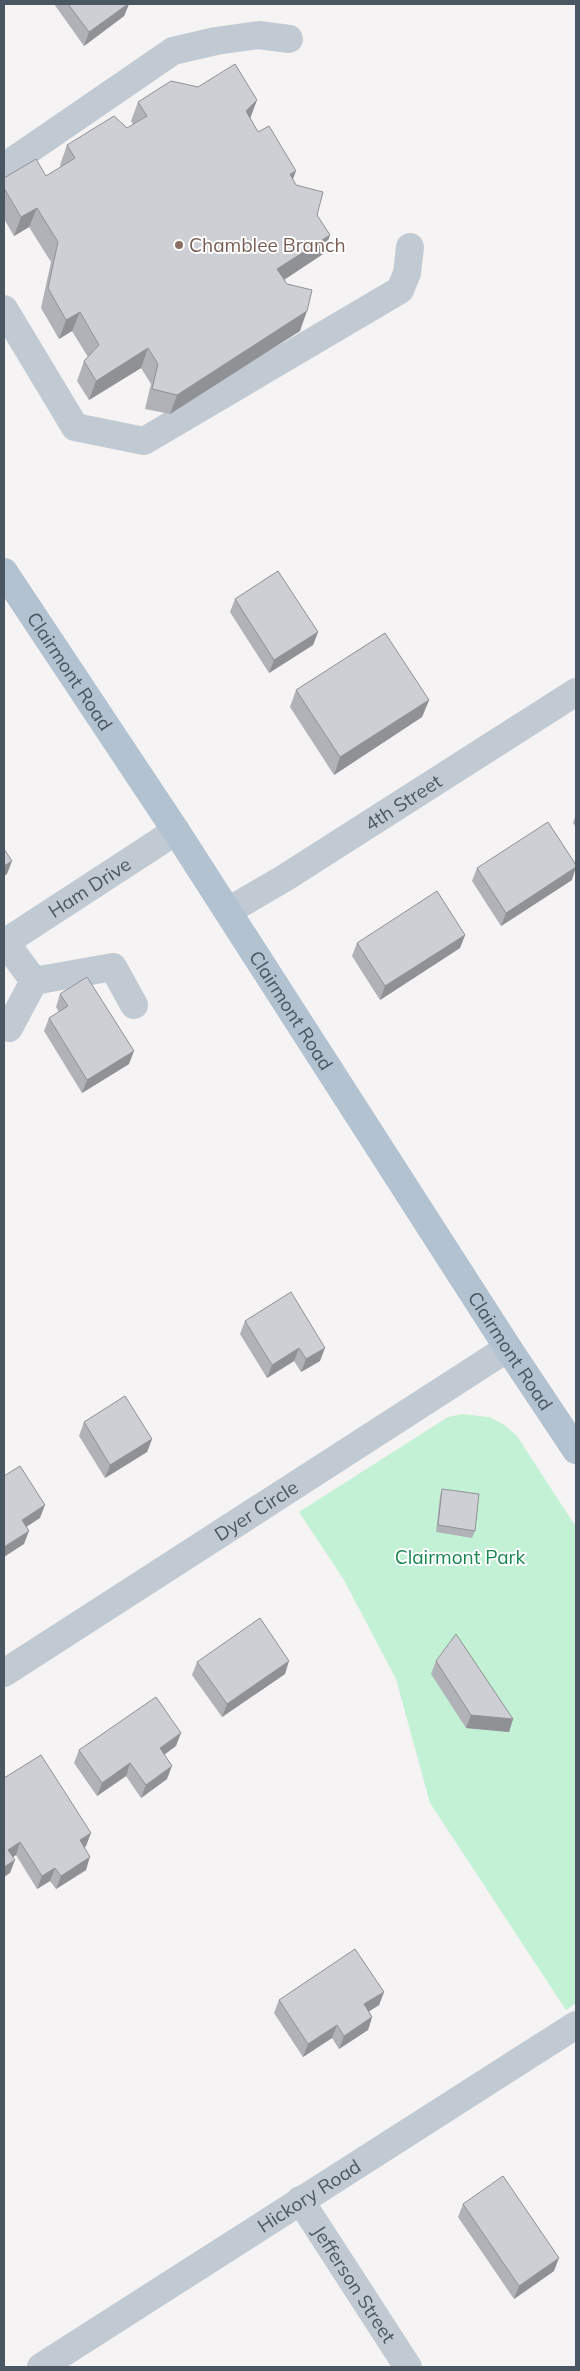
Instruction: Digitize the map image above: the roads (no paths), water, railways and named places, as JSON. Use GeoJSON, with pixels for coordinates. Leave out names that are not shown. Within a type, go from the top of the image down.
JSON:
{"type":"FeatureCollection","features":[{"type":"Feature","properties":{"kind":"main road","name":"Clairmont Road"},"geometry":{"type":"LineString","coordinates":[[5,576],[176,831],[508,1348],[576,1450]]}},
{"type":"Feature","properties":{"kind":"street"},"geometry":{"type":"LineString","coordinates":[[4,166],[173,51],[216,41],[259,35],[289,39]]}},
{"type":"Feature","properties":{"kind":"street"},"geometry":{"type":"LineString","coordinates":[[4,308],[12,344],[75,427],[144,442],[400,290],[407,273],[410,247]]}},
{"type":"Feature","properties":{"kind":"street","name":"4th Street"},"geometry":{"type":"LineString","coordinates":[[228,911],[284,879],[576,692]]}},
{"type":"Feature","properties":{"kind":"street","name":"Ham Drive"},"geometry":{"type":"LineString","coordinates":[[5,942],[176,831]]}},
{"type":"Feature","properties":{"kind":"street"},"geometry":{"type":"LineString","coordinates":[[5,942],[34,981]]}},
{"type":"Feature","properties":{"kind":"street"},"geometry":{"type":"LineString","coordinates":[[34,981],[113,967],[134,1005]]}},
{"type":"Feature","properties":{"kind":"street"},"geometry":{"type":"LineString","coordinates":[[9,1028],[34,981]]}},
{"type":"Feature","properties":{"kind":"street","name":"Dyer Circle"},"geometry":{"type":"LineString","coordinates":[[4,1673],[508,1348]]}},
{"type":"Feature","properties":{"kind":"street","name":"Hickory Road"},"geometry":{"type":"LineString","coordinates":[[40,2367],[576,2026]]}},
{"type":"Feature","properties":{"kind":"street","name":"Jefferson Street"},"geometry":{"type":"LineString","coordinates":[[300,2200],[408,2367]]}},
{"type":"Feature","properties":{"kind":"place","name":"Chamblee Branch"},"geometry":{"type":"Point","coordinates":[179,245]}},
{"type":"Feature","properties":{"kind":"park label","name":"Clairmont Park"},"geometry":{"type":"Point","coordinates":[460,1557]}}]}
